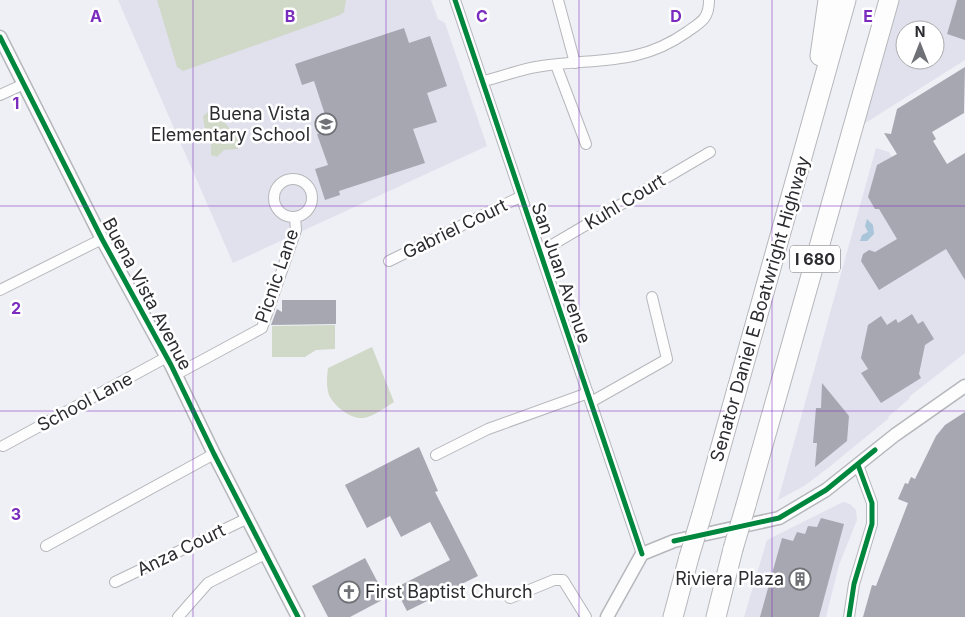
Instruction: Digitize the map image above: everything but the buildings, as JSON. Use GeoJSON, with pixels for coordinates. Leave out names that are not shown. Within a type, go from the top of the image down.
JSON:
{"type":"FeatureCollection","features":[{"type":"Feature","properties":{"kind":"highway"},"geometry":{"type":"LineString","coordinates":[[810,131],[828,0]]}},
{"type":"Feature","properties":{"kind":"highway","name":"Senator Daniel E Boatwright Highway"},"geometry":{"type":"LineString","coordinates":[[673,617],[846,0]]}},
{"type":"Feature","properties":{"kind":"highway","name":"I 680"},"geometry":{"type":"LineString","coordinates":[[716,617],[733,549],[889,4]]}},
{"type":"Feature","properties":{"kind":"street","name":"San Juan Avenue"},"geometry":{"type":"LineString","coordinates":[[455,0],[484,81],[520,197],[642,554]]}},
{"type":"Feature","properties":{"kind":"street"},"geometry":{"type":"LineString","coordinates":[[558,0],[575,63]]}},
{"type":"Feature","properties":{"kind":"street"},"geometry":{"type":"LineString","coordinates":[[484,81],[535,67],[629,59],[669,45],[701,23],[709,12],[709,0]]}},
{"type":"Feature","properties":{"kind":"street","name":"Buena Vista Avenue"},"geometry":{"type":"LineString","coordinates":[[0,37],[102,239],[176,375],[214,454],[248,518],[294,616]]}},
{"type":"Feature","properties":{"kind":"street"},"geometry":{"type":"LineString","coordinates":[[556,65],[586,144]]}},
{"type":"Feature","properties":{"kind":"street"},"geometry":{"type":"LineString","coordinates":[[0,95],[24,84]]}},
{"type":"Feature","properties":{"kind":"street","name":"Kuhl Court"},"geometry":{"type":"LineString","coordinates":[[540,252],[710,152]]}},
{"type":"Feature","properties":{"kind":"street","name":"Gabriel Court"},"geometry":{"type":"LineString","coordinates":[[389,261],[520,197]]}},
{"type":"Feature","properties":{"kind":"street","name":"Picnic Lane"},"geometry":{"type":"LineString","coordinates":[[176,375],[262,328],[296,230],[295,217]]}},
{"type":"Feature","properties":{"kind":"street"},"geometry":{"type":"LineString","coordinates":[[0,290],[102,239]]}},
{"type":"Feature","properties":{"kind":"street"},"geometry":{"type":"LineString","coordinates":[[436,455],[488,429],[589,398],[667,360],[652,297]]}},
{"type":"Feature","properties":{"kind":"street","name":"School Lane"},"geometry":{"type":"LineString","coordinates":[[3,446],[166,357]]}},
{"type":"Feature","properties":{"kind":"street"},"geometry":{"type":"LineString","coordinates":[[607,617],[642,554],[674,541],[779,518],[826,490],[927,412],[965,386]]}},
{"type":"Feature","properties":{"kind":"street"},"geometry":{"type":"LineString","coordinates":[[46,546],[214,454]]}},
{"type":"Feature","properties":{"kind":"street"},"geometry":{"type":"LineString","coordinates":[[849,617],[854,584],[872,524],[872,503],[858,465]]}},
{"type":"Feature","properties":{"kind":"street","name":"Anza Court"},"geometry":{"type":"LineString","coordinates":[[115,582],[248,518]]}},
{"type":"Feature","properties":{"kind":"street"},"geometry":{"type":"LineString","coordinates":[[178,617],[208,583],[265,554]]}},
{"type":"Feature","properties":{"kind":"street"},"geometry":{"type":"LineString","coordinates":[[510,598],[554,580],[563,580],[586,617]]}},
{"type":"Feature","properties":{"kind":"shaded area","name":"Buena Vista Elementary School"},"geometry":{"type":"Polygon","coordinates":[[[118,0],[431,0],[438,19],[445,23],[487,146],[233,263],[118,0]]]}},
{"type":"Feature","properties":{"kind":"shaded area"},"geometry":{"type":"Polygon","coordinates":[[[892,0],[965,0],[965,60],[851,132],[892,0]]]}},
{"type":"Feature","properties":{"kind":"shaded area"},"geometry":{"type":"Polygon","coordinates":[[[876,148],[889,152],[925,213],[965,189],[965,353],[910,396],[889,418],[828,468],[804,486],[778,500],[876,148]]]}},
{"type":"Feature","properties":{"kind":"shaded area","name":"Riviera Plaza"},"geometry":{"type":"Polygon","coordinates":[[[843,502],[850,504],[856,510],[857,520],[839,565],[826,617],[744,617],[767,540],[843,502]]]}},
{"type":"Feature","properties":{"kind":"green space"},"geometry":{"type":"Polygon","coordinates":[[[157,0],[346,0],[344,12],[340,15],[183,71],[177,67],[157,0]]]}},
{"type":"Feature","properties":{"kind":"green space"},"geometry":{"type":"Polygon","coordinates":[[[208,112],[219,115],[239,141],[238,149],[224,150],[217,157],[211,155],[211,143],[205,130],[203,116],[208,112]]]}},
{"type":"Feature","properties":{"kind":"green space"},"geometry":{"type":"Polygon","coordinates":[[[335,325],[335,349],[316,350],[305,357],[272,357],[272,326],[335,325]]]}},
{"type":"Feature","properties":{"kind":"green space"},"geometry":{"type":"Polygon","coordinates":[[[372,347],[394,402],[371,416],[358,418],[343,411],[331,399],[327,388],[328,368],[372,347]]]}},
{"type":"Feature","properties":{"kind":"water"},"geometry":{"type":"Polygon","coordinates":[[[867,219],[873,225],[874,234],[867,241],[860,241],[862,235],[868,232],[865,226],[867,219]]]}},
{"type":"Feature","properties":{"kind":"cycle path"},"geometry":{"type":"LineString","coordinates":[[455,0],[642,554]]}},
{"type":"Feature","properties":{"kind":"cycle path"},"geometry":{"type":"LineString","coordinates":[[0,37],[102,239],[171,365],[214,454],[298,617]]}},
{"type":"Feature","properties":{"kind":"cycle path"},"geometry":{"type":"LineString","coordinates":[[674,541],[779,518],[826,490],[875,450]]}},
{"type":"Feature","properties":{"kind":"cycle path"},"geometry":{"type":"LineString","coordinates":[[849,617],[854,584],[872,524],[872,503],[858,465]]}},
{"type":"Feature","properties":{"kind":"place","name":"Buena Vista Elementary School"},"geometry":{"type":"Point","coordinates":[326,124]}},
{"type":"Feature","properties":{"kind":"place","name":"Riviera Plaza"},"geometry":{"type":"Point","coordinates":[800,579]}},
{"type":"Feature","properties":{"kind":"place","name":"First Baptist Church"},"geometry":{"type":"Point","coordinates":[349,592]}}]}
